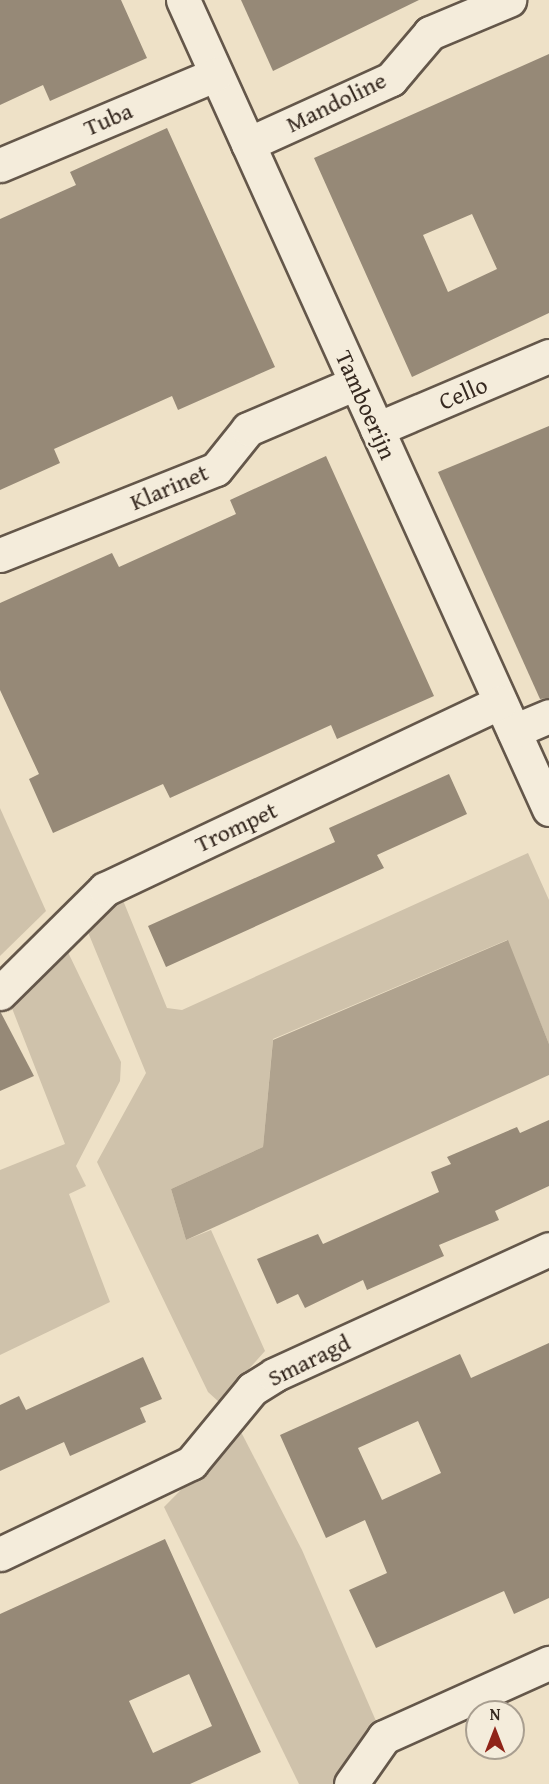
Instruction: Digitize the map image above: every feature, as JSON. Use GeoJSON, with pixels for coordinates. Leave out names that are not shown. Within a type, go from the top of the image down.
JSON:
{"type":"FeatureCollection","features":[{"type":"Feature","properties":{"kind":"street","name":"Tamboerijn"},"geometry":{"type":"LineString","coordinates":[[183,0],[549,810]]}},
{"type":"Feature","properties":{"kind":"street","name":"Mandoline"},"geometry":{"type":"LineString","coordinates":[[248,144],[391,79],[430,33],[509,0]]}},
{"type":"Feature","properties":{"kind":"street","name":"Tuba"},"geometry":{"type":"LineString","coordinates":[[0,165],[216,74]]}},
{"type":"Feature","properties":{"kind":"street","name":"Cello"},"geometry":{"type":"LineString","coordinates":[[377,429],[549,356]]}},
{"type":"Feature","properties":{"kind":"street","name":"Klarinet"},"geometry":{"type":"LineString","coordinates":[[0,555],[216,470],[248,429],[356,383]]}},
{"type":"Feature","properties":{"kind":"street","name":"Trompet"},"geometry":{"type":"LineString","coordinates":[[0,993],[105,889],[501,702]]}},
{"type":"Feature","properties":{"kind":"street"},"geometry":{"type":"LineString","coordinates":[[514,732],[549,716]]}},
{"type":"Feature","properties":{"kind":"street","name":"Smaragd"},"geometry":{"type":"LineString","coordinates":[[0,1554],[191,1463],[252,1389],[274,1375],[549,1249]]}},
{"type":"Feature","properties":{"kind":"street"},"geometry":{"type":"LineString","coordinates":[[351,1784],[384,1737],[549,1663]]}},
{"type":"Feature","properties":{"kind":"shaded area"},"geometry":{"type":"Polygon","coordinates":[[[0,808],[46,911],[0,956],[0,808]]]}},
{"type":"Feature","properties":{"kind":"shaded area"},"geometry":{"type":"Polygon","coordinates":[[[528,853],[549,900],[549,1044],[507,940],[273,1039],[263,1147],[171,1189],[186,1240],[211,1230],[265,1351],[219,1402],[208,1392],[97,1162],[146,1073],[85,925],[120,893],[167,1008],[182,1010],[528,853]]]}},
{"type":"Feature","properties":{"kind":"shaded area"},"geometry":{"type":"Polygon","coordinates":[[[508,940],[549,1044],[549,1075],[186,1240],[171,1189],[263,1147],[273,1040],[508,940]]]}},
{"type":"Feature","properties":{"kind":"shaded area"},"geometry":{"type":"Polygon","coordinates":[[[64,944],[121,1062],[120,1081],[76,1166],[86,1186],[69,1194],[110,1302],[0,1355],[0,1170],[65,1144],[8,998],[64,944]]]}},
{"type":"Feature","properties":{"kind":"shaded area"},"geometry":{"type":"Polygon","coordinates":[[[240,1430],[302,1550],[379,1728],[333,1784],[299,1784],[164,1507],[240,1430]]]}},
{"type":"Feature","properties":{"kind":"building"},"geometry":{"type":"Polygon","coordinates":[[[0,0],[121,0],[147,58],[50,101],[43,85],[0,105],[0,0]]]}},
{"type":"Feature","properties":{"kind":"building"},"geometry":{"type":"Polygon","coordinates":[[[241,0],[419,0],[273,71],[241,0]]]}},
{"type":"Feature","properties":{"kind":"building"},"geometry":{"type":"Polygon","coordinates":[[[549,54],[549,313],[412,377],[314,158],[549,54]],[[472,214],[423,235],[448,292],[497,269],[472,214]]]}},
{"type":"Feature","properties":{"kind":"building"},"geometry":{"type":"Polygon","coordinates":[[[167,128],[275,367],[178,410],[172,396],[54,449],[60,463],[0,490],[0,219],[76,185],[70,172],[167,128]]]}},
{"type":"Feature","properties":{"kind":"building"},"geometry":{"type":"Polygon","coordinates":[[[549,426],[549,698],[540,699],[438,472],[549,426]]]}},
{"type":"Feature","properties":{"kind":"building"},"geometry":{"type":"Polygon","coordinates":[[[326,456],[434,696],[337,739],[331,725],[170,798],[163,784],[53,833],[29,779],[39,774],[0,690],[0,603],[112,553],[119,567],[236,514],[230,500],[326,456]]]}},
{"type":"Feature","properties":{"kind":"building"},"geometry":{"type":"Polygon","coordinates":[[[449,774],[467,814],[377,855],[384,868],[166,967],[148,926],[335,842],[329,828],[449,774]]]}},
{"type":"Feature","properties":{"kind":"building"},"geometry":{"type":"Polygon","coordinates":[[[0,1011],[34,1076],[0,1091],[0,1011]]]}},
{"type":"Feature","properties":{"kind":"building"},"geometry":{"type":"Polygon","coordinates":[[[549,1120],[549,1186],[495,1211],[499,1220],[439,1245],[444,1256],[367,1290],[363,1280],[305,1308],[298,1294],[277,1304],[257,1259],[318,1234],[323,1244],[439,1192],[431,1172],[451,1164],[447,1157],[517,1127],[520,1133],[549,1120]]]}},
{"type":"Feature","properties":{"kind":"building"},"geometry":{"type":"Polygon","coordinates":[[[549,1343],[549,1598],[514,1614],[504,1591],[376,1648],[349,1590],[387,1573],[365,1520],[326,1538],[280,1435],[460,1354],[471,1378],[549,1343]],[[418,1421],[358,1448],[382,1500],[441,1473],[418,1421]]]}},
{"type":"Feature","properties":{"kind":"building"},"geometry":{"type":"Polygon","coordinates":[[[143,1357],[162,1399],[140,1408],[146,1422],[70,1456],[64,1442],[0,1471],[0,1405],[19,1396],[26,1410],[143,1357]]]}},
{"type":"Feature","properties":{"kind":"building"},"geometry":{"type":"Polygon","coordinates":[[[165,1539],[261,1752],[190,1784],[0,1784],[0,1614],[165,1539]],[[189,1674],[129,1701],[153,1753],[212,1726],[189,1674]]]}}]}
